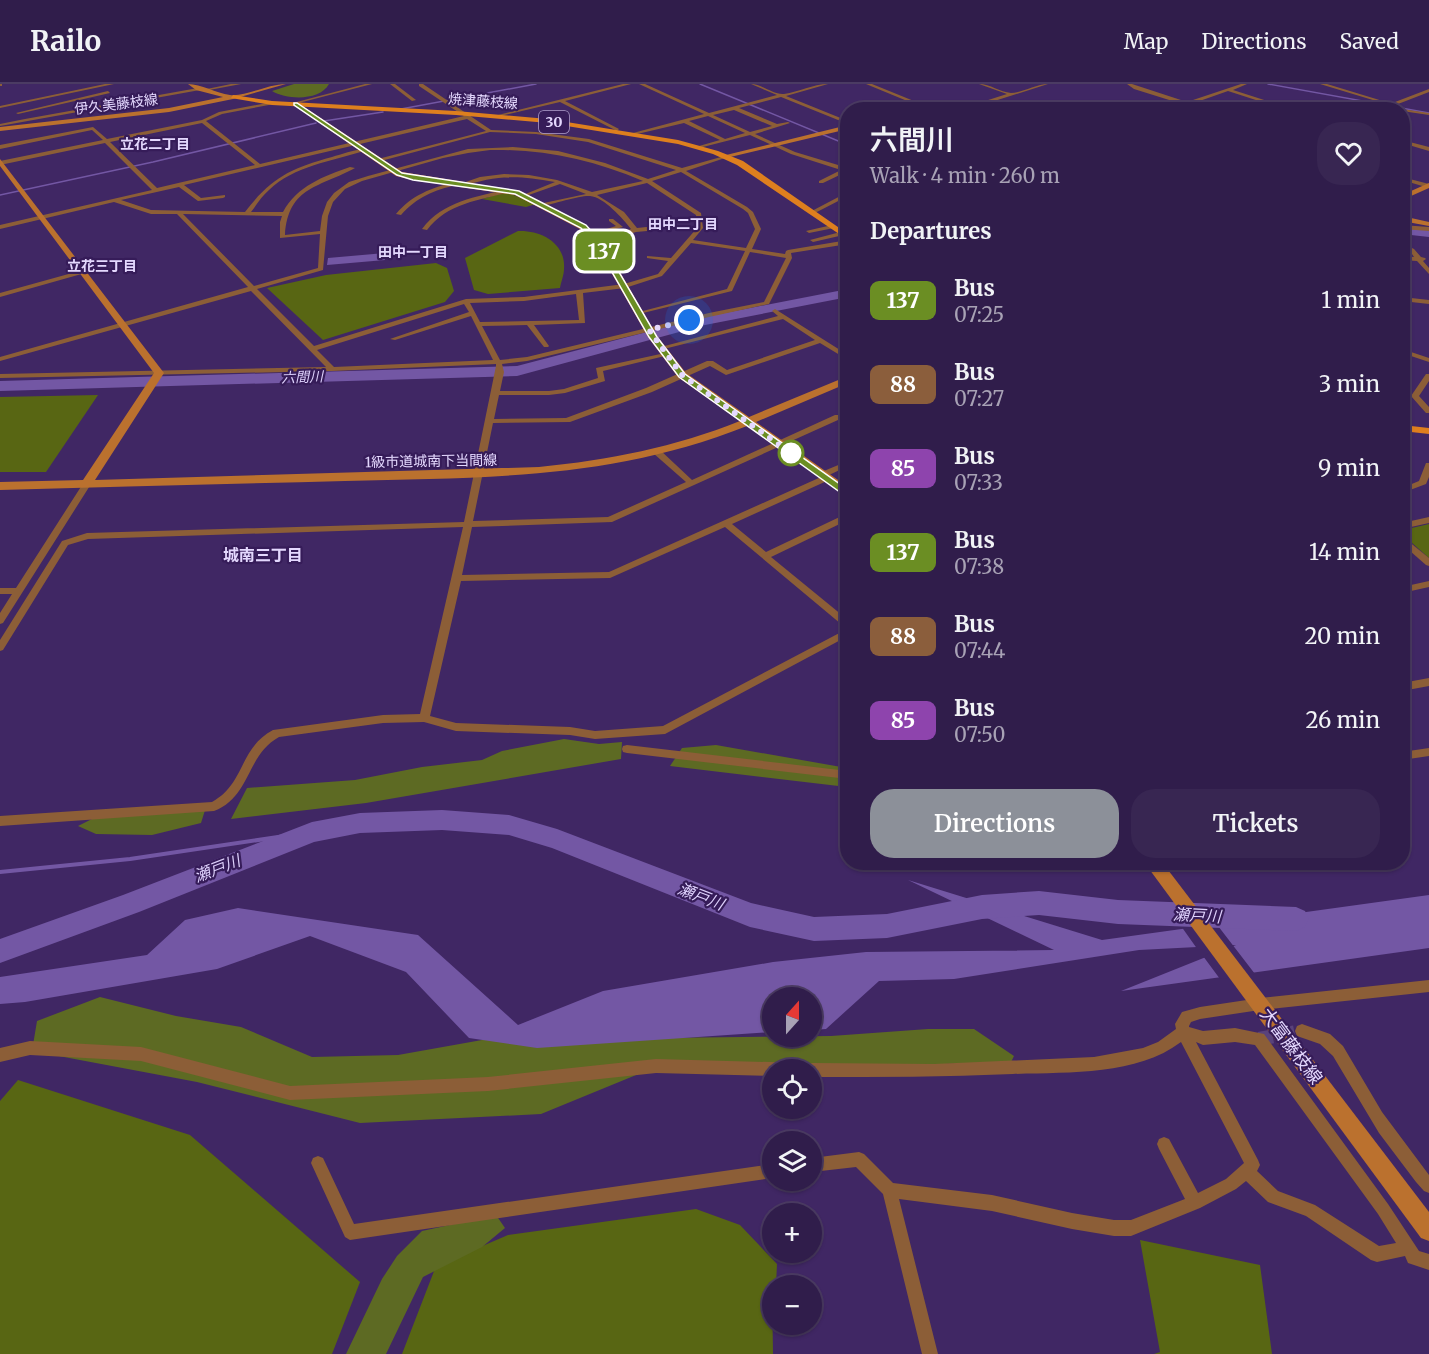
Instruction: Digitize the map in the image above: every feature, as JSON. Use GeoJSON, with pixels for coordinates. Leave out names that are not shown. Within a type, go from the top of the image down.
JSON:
{"type":"FeatureCollection","features":[{"type":"Feature","properties":{"kind":"main road","name":"伊久美藤枝線"},"geometry":{"type":"LineString","coordinates":[[191,84],[201,89],[233,97]]}},
{"type":"Feature","properties":{"kind":"main road","name":"伊久美藤枝線"},"geometry":{"type":"LineString","coordinates":[[0,127],[138,114],[233,97],[284,84]]}},
{"type":"Feature","properties":{"kind":"main road","name":"焼津藤枝線"},"geometry":{"type":"LineString","coordinates":[[233,97],[272,103],[567,123],[617,130],[701,147],[726,156],[840,233]]}},
{"type":"Feature","properties":{"kind":"main road"},"geometry":{"type":"LineString","coordinates":[[293,104],[393,171],[413,178],[508,191],[542,204],[584,227],[599,243],[662,351],[682,375],[840,488]]}},
{"type":"Feature","properties":{"kind":"main road"},"geometry":{"type":"LineString","coordinates":[[726,156],[840,127]]}},
{"type":"Feature","properties":{"kind":"main road"},"geometry":{"type":"LineString","coordinates":[[0,162],[123,325],[157,377],[87,484]]}},
{"type":"Feature","properties":{"kind":"main road"},"geometry":{"type":"LineString","coordinates":[[1410,194],[1428,186]]}},
{"type":"Feature","properties":{"kind":"main road"},"geometry":{"type":"LineString","coordinates":[[1410,220],[1429,224]]}},
{"type":"Feature","properties":{"kind":"main road","name":"1級市道城南下当間線"},"geometry":{"type":"LineString","coordinates":[[0,486],[557,470],[691,442],[746,422],[840,382]]}},
{"type":"Feature","properties":{"kind":"main road"},"geometry":{"type":"LineString","coordinates":[[1410,429],[1429,431]]}},
{"type":"Feature","properties":{"kind":"main road","name":"大富藤枝線"},"geometry":{"type":"LineString","coordinates":[[1158,870],[1429,1230]]}},
{"type":"Feature","properties":{"kind":"street"},"geometry":{"type":"LineString","coordinates":[[2,100],[80,84]]}},
{"type":"Feature","properties":{"kind":"street"},"geometry":{"type":"LineString","coordinates":[[0,107],[112,84]]}},
{"type":"Feature","properties":{"kind":"street"},"geometry":{"type":"LineString","coordinates":[[0,127],[25,120],[147,98],[239,84]]}},
{"type":"Feature","properties":{"kind":"street"},"geometry":{"type":"LineString","coordinates":[[334,92],[328,90],[339,84]]}},
{"type":"Feature","properties":{"kind":"street"},"geometry":{"type":"LineString","coordinates":[[293,104],[370,84]]}},
{"type":"Feature","properties":{"kind":"street"},"geometry":{"type":"LineString","coordinates":[[392,84],[414,100]]}},
{"type":"Feature","properties":{"kind":"street"},"geometry":{"type":"LineString","coordinates":[[400,89],[427,84]]}},
{"type":"Feature","properties":{"kind":"street"},"geometry":{"type":"LineString","coordinates":[[492,117],[629,84]]}},
{"type":"Feature","properties":{"kind":"street"},"geometry":{"type":"LineString","coordinates":[[641,84],[793,153],[840,168]]}},
{"type":"Feature","properties":{"kind":"street"},"geometry":{"type":"LineString","coordinates":[[753,84],[840,123]]}},
{"type":"Feature","properties":{"kind":"street"},"geometry":{"type":"LineString","coordinates":[[635,134],[826,84]]}},
{"type":"Feature","properties":{"kind":"street"},"geometry":{"type":"LineString","coordinates":[[868,84],[914,102]]}},
{"type":"Feature","properties":{"kind":"street"},"geometry":{"type":"LineString","coordinates":[[981,84],[1011,94]]}},
{"type":"Feature","properties":{"kind":"street"},"geometry":{"type":"LineString","coordinates":[[985,102],[1046,84]]}},
{"type":"Feature","properties":{"kind":"street"},"geometry":{"type":"LineString","coordinates":[[1129,84],[1183,102]]}},
{"type":"Feature","properties":{"kind":"street"},"geometry":{"type":"LineString","coordinates":[[1189,102],[1245,84]]}},
{"type":"Feature","properties":{"kind":"street"},"geometry":{"type":"LineString","coordinates":[[1322,84],[1378,102]]}},
{"type":"Feature","properties":{"kind":"street"},"geometry":{"type":"LineString","coordinates":[[421,85],[490,131]]}},
{"type":"Feature","properties":{"kind":"street"},"geometry":{"type":"LineString","coordinates":[[18,113],[110,92],[104,86]]}},
{"type":"Feature","properties":{"kind":"street"},"geometry":{"type":"LineString","coordinates":[[1228,90],[1268,102]]}},
{"type":"Feature","properties":{"kind":"street"},"geometry":{"type":"LineString","coordinates":[[1399,102],[1429,90]]}},
{"type":"Feature","properties":{"kind":"street"},"geometry":{"type":"LineString","coordinates":[[140,91],[147,98]]}},
{"type":"Feature","properties":{"kind":"street"},"geometry":{"type":"LineString","coordinates":[[2,100],[25,120]]}},
{"type":"Feature","properties":{"kind":"street"},"geometry":{"type":"LineString","coordinates":[[560,100],[617,130]]}},
{"type":"Feature","properties":{"kind":"street"},"geometry":{"type":"LineString","coordinates":[[0,162],[203,121],[221,113],[272,103]]}},
{"type":"Feature","properties":{"kind":"street"},"geometry":{"type":"LineString","coordinates":[[734,108],[777,126]]}},
{"type":"Feature","properties":{"kind":"street"},"geometry":{"type":"LineString","coordinates":[[1410,111],[1429,114]]}},
{"type":"Feature","properties":{"kind":"street"},"geometry":{"type":"LineString","coordinates":[[0,227],[469,116]]}},
{"type":"Feature","properties":{"kind":"street"},"geometry":{"type":"LineString","coordinates":[[203,121],[259,166]]}},
{"type":"Feature","properties":{"kind":"street"},"geometry":{"type":"LineString","coordinates":[[684,122],[725,141]]}},
{"type":"Feature","properties":{"kind":"street"},"geometry":{"type":"LineString","coordinates":[[701,147],[788,123]]}},
{"type":"Feature","properties":{"kind":"street"},"geometry":{"type":"LineString","coordinates":[[0,147],[93,128],[156,190]]}},
{"type":"Feature","properties":{"kind":"street"},"geometry":{"type":"LineString","coordinates":[[377,160],[490,131],[536,133],[589,141],[681,170],[750,212],[758,229],[730,290],[641,313]]}},
{"type":"Feature","properties":{"kind":"street"},"geometry":{"type":"LineString","coordinates":[[1410,143],[1429,149]]}},
{"type":"Feature","properties":{"kind":"street"},"geometry":{"type":"LineString","coordinates":[[248,212],[266,190],[282,178],[362,150]]}},
{"type":"Feature","properties":{"kind":"street"},"geometry":{"type":"LineString","coordinates":[[0,359],[321,269],[327,208],[336,194],[360,179],[469,151],[528,150],[568,154],[612,166],[648,181],[699,214],[700,228],[660,275],[625,286],[524,299],[466,301],[313,349]]}},
{"type":"Feature","properties":{"kind":"street"},"geometry":{"type":"LineString","coordinates":[[542,204],[648,181],[726,156]]}},
{"type":"Feature","properties":{"kind":"street"},"geometry":{"type":"LineString","coordinates":[[323,232],[282,237],[285,214],[295,199],[309,186],[352,168]]}},
{"type":"Feature","properties":{"kind":"street"},"geometry":{"type":"LineString","coordinates":[[821,182],[840,173]]}},
{"type":"Feature","properties":{"kind":"street"},"geometry":{"type":"LineString","coordinates":[[399,214],[410,201],[421,194],[483,177],[509,174],[558,183],[592,194],[628,216],[635,230]]}},
{"type":"Feature","properties":{"kind":"street"},"geometry":{"type":"LineString","coordinates":[[1410,180],[1428,186]]}},
{"type":"Feature","properties":{"kind":"street"},"geometry":{"type":"LineString","coordinates":[[525,196],[558,183]]}},
{"type":"Feature","properties":{"kind":"street"},"geometry":{"type":"LineString","coordinates":[[180,185],[200,200],[223,196]]}},
{"type":"Feature","properties":{"kind":"street"},"geometry":{"type":"LineString","coordinates":[[460,185],[475,200]]}},
{"type":"Feature","properties":{"kind":"street"},"geometry":{"type":"LineString","coordinates":[[425,229],[437,213],[508,191]]}},
{"type":"Feature","properties":{"kind":"street"},"geometry":{"type":"LineString","coordinates":[[811,213],[840,198]]}},
{"type":"Feature","properties":{"kind":"street"},"geometry":{"type":"LineString","coordinates":[[114,200],[146,211],[285,214]]}},
{"type":"Feature","properties":{"kind":"street"},"geometry":{"type":"LineString","coordinates":[[178,212],[333,369]]}},
{"type":"Feature","properties":{"kind":"street"},"geometry":{"type":"LineString","coordinates":[[599,243],[635,230],[658,228],[662,225],[661,219]]}},
{"type":"Feature","properties":{"kind":"street"},"geometry":{"type":"LineString","coordinates":[[593,235],[620,226],[611,220]]}},
{"type":"Feature","properties":{"kind":"street"},"geometry":{"type":"LineString","coordinates":[[809,231],[832,227]]}},
{"type":"Feature","properties":{"kind":"street"},"geometry":{"type":"LineString","coordinates":[[1410,227],[1429,229]]}},
{"type":"Feature","properties":{"kind":"street"},"geometry":{"type":"LineString","coordinates":[[813,240],[840,238]]}},
{"type":"Feature","properties":{"kind":"street"},"geometry":{"type":"LineString","coordinates":[[0,376],[157,377],[333,369],[500,367],[527,359],[651,333],[767,303],[789,258],[788,252],[840,239]]}},
{"type":"Feature","properties":{"kind":"street"},"geometry":{"type":"LineString","coordinates":[[690,241],[788,256]]}},
{"type":"Feature","properties":{"kind":"street"},"geometry":{"type":"LineString","coordinates":[[1410,249],[1429,272]]}},
{"type":"Feature","properties":{"kind":"street"},"geometry":{"type":"LineString","coordinates":[[649,256],[673,260]]}},
{"type":"Feature","properties":{"kind":"street"},"geometry":{"type":"LineString","coordinates":[[1410,258],[1429,260]]}},
{"type":"Feature","properties":{"kind":"street"},"geometry":{"type":"LineString","coordinates":[[0,295],[82,272]]}},
{"type":"Feature","properties":{"kind":"street"},"geometry":{"type":"LineString","coordinates":[[480,324],[583,322],[579,291]]}},
{"type":"Feature","properties":{"kind":"street"},"geometry":{"type":"LineString","coordinates":[[1410,300],[1429,302]]}},
{"type":"Feature","properties":{"kind":"street"},"geometry":{"type":"LineString","coordinates":[[424,718],[457,578],[500,367],[480,324],[466,301]]}},
{"type":"Feature","properties":{"kind":"street"},"geometry":{"type":"LineString","coordinates":[[775,311],[840,353]]}},
{"type":"Feature","properties":{"kind":"street"},"geometry":{"type":"LineString","coordinates":[[393,339],[473,313]]}},
{"type":"Feature","properties":{"kind":"street"},"geometry":{"type":"LineString","coordinates":[[496,393],[565,391],[602,378],[599,370],[783,317]]}},
{"type":"Feature","properties":{"kind":"street"},"geometry":{"type":"LineString","coordinates":[[529,323],[546,346]]}},
{"type":"Feature","properties":{"kind":"street"},"geometry":{"type":"LineString","coordinates":[[490,421],[567,420],[710,363],[726,374],[819,341]]}},
{"type":"Feature","properties":{"kind":"street"},"geometry":{"type":"LineString","coordinates":[[1410,354],[1429,360]]}},
{"type":"Feature","properties":{"kind":"street"},"geometry":{"type":"LineString","coordinates":[[1429,376],[1415,396],[1429,411]]}},
{"type":"Feature","properties":{"kind":"street"},"geometry":{"type":"LineString","coordinates":[[0,648],[65,543],[74,539],[99,536],[609,520],[838,417],[840,418]]}},
{"type":"Feature","properties":{"kind":"street"},"geometry":{"type":"LineString","coordinates":[[656,451],[691,483]]}},
{"type":"Feature","properties":{"kind":"street"},"geometry":{"type":"LineString","coordinates":[[457,578],[610,575],[840,468]]}},
{"type":"Feature","properties":{"kind":"street"},"geometry":{"type":"LineString","coordinates":[[1410,487],[1422,482],[1429,468]]}},
{"type":"Feature","properties":{"kind":"street"},"geometry":{"type":"LineString","coordinates":[[0,621],[87,484]]}},
{"type":"Feature","properties":{"kind":"street"},"geometry":{"type":"LineString","coordinates":[[765,556],[840,520]]}},
{"type":"Feature","properties":{"kind":"street"},"geometry":{"type":"LineString","coordinates":[[1410,524],[1429,520]]}},
{"type":"Feature","properties":{"kind":"street"},"geometry":{"type":"LineString","coordinates":[[726,523],[840,619]]}},
{"type":"Feature","properties":{"kind":"street"},"geometry":{"type":"LineString","coordinates":[[1410,546],[1429,562]]}},
{"type":"Feature","properties":{"kind":"street"},"geometry":{"type":"LineString","coordinates":[[1410,588],[1429,584]]}},
{"type":"Feature","properties":{"kind":"street"},"geometry":{"type":"LineString","coordinates":[[0,591],[19,591]]}},
{"type":"Feature","properties":{"kind":"street"},"geometry":{"type":"LineString","coordinates":[[0,821],[214,806],[225,802],[234,793],[258,744],[266,737],[277,733],[383,719],[424,718],[456,727],[570,731],[595,735],[665,730],[840,636]]}},
{"type":"Feature","properties":{"kind":"street"},"geometry":{"type":"LineString","coordinates":[[1410,686],[1429,682]]}},
{"type":"Feature","properties":{"kind":"street"},"geometry":{"type":"LineString","coordinates":[[627,749],[840,774]]}},
{"type":"Feature","properties":{"kind":"street"},"geometry":{"type":"LineString","coordinates":[[1410,755],[1429,752]]}},
{"type":"Feature","properties":{"kind":"street"},"geometry":{"type":"LineString","coordinates":[[889,1190],[992,1203],[1114,1228],[1131,1228],[1195,1203],[1231,1184],[1253,1165],[1183,1032],[1182,1024],[1187,1017],[1255,998],[1429,986]]}},
{"type":"Feature","properties":{"kind":"street"},"geometry":{"type":"LineString","coordinates":[[1302,1031],[1324,1038],[1340,1053],[1370,1107],[1404,1157],[1429,1186]]}},
{"type":"Feature","properties":{"kind":"street"},"geometry":{"type":"LineString","coordinates":[[822,1070],[934,1071],[1095,1064],[1143,1055],[1163,1047],[1183,1032]]}},
{"type":"Feature","properties":{"kind":"street"},"geometry":{"type":"LineString","coordinates":[[1183,1032],[1203,1038],[1234,1035],[1259,1039],[1383,1209],[1414,1257],[1429,1262]]}},
{"type":"Feature","properties":{"kind":"street"},"geometry":{"type":"LineString","coordinates":[[0,1055],[30,1048],[141,1054],[290,1093],[488,1084],[656,1066],[762,1069]]}},
{"type":"Feature","properties":{"kind":"street"},"geometry":{"type":"LineString","coordinates":[[1164,1144],[1195,1203]]}},
{"type":"Feature","properties":{"kind":"street"},"geometry":{"type":"LineString","coordinates":[[822,1164],[859,1159],[889,1190],[930,1354]]}},
{"type":"Feature","properties":{"kind":"street"},"geometry":{"type":"LineString","coordinates":[[318,1163],[350,1232],[762,1172]]}},
{"type":"Feature","properties":{"kind":"street"},"geometry":{"type":"LineString","coordinates":[[1246,1171],[1273,1197],[1310,1210],[1377,1254],[1408,1248]]}},
{"type":"Feature","properties":{"kind":"green space"},"geometry":{"type":"Polygon","coordinates":[[[294,84],[329,84],[318,94],[303,97],[286,96],[272,91],[294,84]]]}},
{"type":"Feature","properties":{"kind":"green space"},"geometry":{"type":"Polygon","coordinates":[[[506,192],[536,204],[526,207],[482,199],[506,192]]]}},
{"type":"Feature","properties":{"kind":"green space"},"geometry":{"type":"Polygon","coordinates":[[[518,231],[535,233],[556,245],[564,260],[560,288],[488,294],[474,290],[465,258],[518,231]]]}},
{"type":"Feature","properties":{"kind":"green space"},"geometry":{"type":"Polygon","coordinates":[[[436,263],[447,268],[454,291],[445,302],[323,340],[267,288],[326,275],[436,263]]]}},
{"type":"Feature","properties":{"kind":"green space"},"geometry":{"type":"Polygon","coordinates":[[[98,395],[46,472],[0,472],[0,397],[98,395]]]}},
{"type":"Feature","properties":{"kind":"green space"},"geometry":{"type":"Polygon","coordinates":[[[1429,524],[1429,558],[1410,541],[1410,528],[1429,524]]]}},
{"type":"Feature","properties":{"kind":"green space"},"geometry":{"type":"Polygon","coordinates":[[[564,739],[599,744],[622,742],[621,759],[366,803],[231,819],[247,788],[355,780],[422,767],[482,760],[502,751],[564,739]]]}},
{"type":"Feature","properties":{"kind":"green space"},"geometry":{"type":"Polygon","coordinates":[[[716,745],[840,767],[840,786],[670,766],[682,748],[716,745]]]}},
{"type":"Feature","properties":{"kind":"green space"},"geometry":{"type":"Polygon","coordinates":[[[206,807],[201,823],[152,835],[96,834],[78,826],[102,814],[206,807]]]}},
{"type":"Feature","properties":{"kind":"green space"},"geometry":{"type":"Polygon","coordinates":[[[100,997],[176,1016],[241,1027],[312,1057],[398,1055],[482,1040],[762,1037],[762,1047],[822,1047],[822,1036],[928,1029],[974,1029],[1014,1056],[1011,1062],[822,1068],[822,1059],[762,1059],[762,1069],[641,1073],[541,1114],[360,1123],[197,1082],[32,1051],[37,1021],[100,997]]]}},
{"type":"Feature","properties":{"kind":"green space"},"geometry":{"type":"Polygon","coordinates":[[[18,1080],[190,1135],[360,1282],[332,1354],[0,1354],[0,1101],[18,1080]]]}},
{"type":"Feature","properties":{"kind":"green space"},"geometry":{"type":"Polygon","coordinates":[[[696,1209],[740,1225],[762,1248],[762,1263],[777,1264],[776,1275],[762,1275],[762,1335],[773,1335],[773,1354],[402,1354],[436,1266],[508,1235],[696,1209]]]}},
{"type":"Feature","properties":{"kind":"green space"},"geometry":{"type":"Polygon","coordinates":[[[496,1215],[505,1228],[482,1247],[423,1277],[386,1354],[346,1354],[382,1279],[397,1256],[422,1231],[496,1215]]]}},
{"type":"Feature","properties":{"kind":"green space"},"geometry":{"type":"Polygon","coordinates":[[[1140,1240],[1260,1265],[1272,1354],[1154,1354],[1160,1352],[1140,1240]]]}},
{"type":"Feature","properties":{"kind":"shaded area"},"geometry":{"type":"Polygon","coordinates":[[[385,253],[385,260],[327,265],[328,258],[385,253]]]}},
{"type":"Feature","properties":{"kind":"shaded area"},"geometry":{"type":"Polygon","coordinates":[[[908,880],[1102,940],[1429,895],[1429,948],[1121,991],[1236,945],[1139,950],[954,979],[879,981],[826,1029],[822,1029],[822,987],[762,987],[762,1033],[537,1048],[469,1038],[406,972],[310,936],[217,969],[25,1002],[0,1004],[0,977],[147,955],[185,920],[238,908],[418,935],[518,1025],[603,991],[773,962],[866,952],[1054,950],[908,880]]]}},
{"type":"Feature","properties":{"kind":"pier"},"geometry":{"type":"Polygon","coordinates":[[[1215,922],[1255,974],[1220,979],[1203,956],[1221,948],[1198,950],[1181,926],[1215,922]]]}},
{"type":"Feature","properties":{"kind":"waterway"},"geometry":{"type":"LineString","coordinates":[[401,109],[536,84]]}},
{"type":"Feature","properties":{"kind":"waterway"},"geometry":{"type":"LineString","coordinates":[[700,84],[840,142]]}},
{"type":"Feature","properties":{"kind":"waterway"},"geometry":{"type":"LineString","coordinates":[[1268,84],[1368,102]]}},
{"type":"Feature","properties":{"kind":"waterway"},"geometry":{"type":"LineString","coordinates":[[1410,110],[1429,113]]}},
{"type":"Feature","properties":{"kind":"waterway"},"geometry":{"type":"LineString","coordinates":[[324,121],[383,112]]}},
{"type":"Feature","properties":{"kind":"waterway"},"geometry":{"type":"LineString","coordinates":[[0,195],[153,162],[316,123]]}},
{"type":"Feature","properties":{"kind":"waterway","name":"六間川"},"geometry":{"type":"LineString","coordinates":[[1410,231],[1429,233]]}},
{"type":"Feature","properties":{"kind":"waterway","name":"六間川"},"geometry":{"type":"LineString","coordinates":[[0,386],[517,371],[704,321],[840,295]]}},
{"type":"Feature","properties":{"kind":"waterway","name":"瀬戸川"},"geometry":{"type":"LineString","coordinates":[[0,951],[130,904],[312,832],[360,823],[442,820],[509,825],[557,839],[750,915],[814,929],[887,926],[982,907],[1039,903],[1118,912],[1296,919]]}},
{"type":"Feature","properties":{"kind":"waterway"},"geometry":{"type":"LineString","coordinates":[[0,872],[130,859],[312,832]]}},
{"type":"Feature","properties":{"kind":"tunnel"},"geometry":{"type":"LineString","coordinates":[[1259,1039],[1302,1031]]}},
{"type":"Feature","properties":{"kind":"bus line","name":"137"},"geometry":{"type":"LineString","coordinates":[[296,104],[399,174],[517,193],[584,227],[599,243],[653,337],[682,375],[840,488]]}},
{"type":"Feature","properties":{"kind":"district","name":"立花二丁目"},"geometry":{"type":"Point","coordinates":[155,144]}},
{"type":"Feature","properties":{"kind":"district","name":"田中二丁目"},"geometry":{"type":"Point","coordinates":[683,224]}},
{"type":"Feature","properties":{"kind":"district","name":"田中一丁目"},"geometry":{"type":"Point","coordinates":[413,252]}},
{"type":"Feature","properties":{"kind":"district","name":"立花三丁目"},"geometry":{"type":"Point","coordinates":[102,266]}},
{"type":"Feature","properties":{"kind":"district","name":"城南三丁目"},"geometry":{"type":"Point","coordinates":[263,555]}},
{"type":"Feature","properties":{"kind":"route"},"geometry":{"type":"LineString","coordinates":[[689,320],[649,330],[682,375],[791,453]]}}]}
